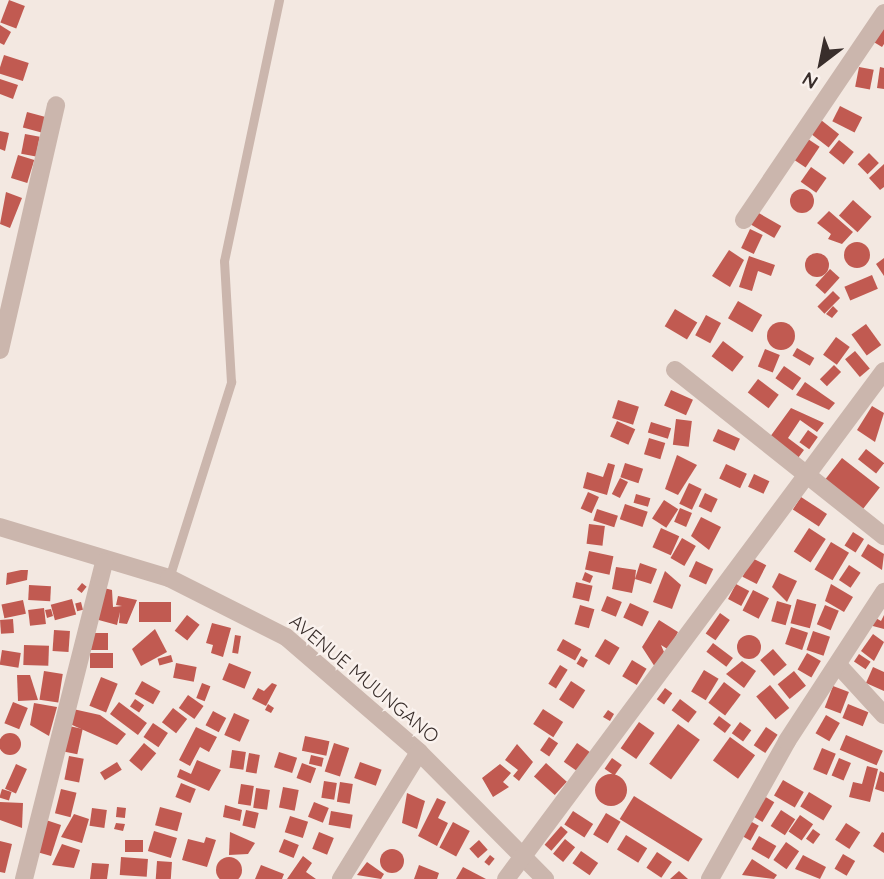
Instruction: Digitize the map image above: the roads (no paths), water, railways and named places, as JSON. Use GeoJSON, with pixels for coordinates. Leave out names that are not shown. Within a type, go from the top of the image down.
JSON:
{"type":"FeatureCollection","features":[{"type":"Feature","properties":{"kind":"street"},"geometry":{"type":"LineString","coordinates":[[744,220],[884,13]]}},
{"type":"Feature","properties":{"kind":"street"},"geometry":{"type":"LineString","coordinates":[[0,350],[56,104]]}},
{"type":"Feature","properties":{"kind":"street"},"geometry":{"type":"LineString","coordinates":[[675,370],[803,477],[884,536]]}},
{"type":"Feature","properties":{"kind":"street"},"geometry":{"type":"LineString","coordinates":[[506,879],[884,371]]}},
{"type":"Feature","properties":{"kind":"street","name":"AVENUE MUUNGANO"},"geometry":{"type":"LineString","coordinates":[[0,527],[104,562],[169,578],[286,637],[419,752],[545,879]]}},
{"type":"Feature","properties":{"kind":"street"},"geometry":{"type":"LineString","coordinates":[[24,879],[104,562]]}},
{"type":"Feature","properties":{"kind":"street"},"geometry":{"type":"LineString","coordinates":[[710,879],[787,741],[840,667],[884,592]]}},
{"type":"Feature","properties":{"kind":"street"},"geometry":{"type":"LineString","coordinates":[[840,667],[884,715]]}},
{"type":"Feature","properties":{"kind":"street"},"geometry":{"type":"LineString","coordinates":[[341,879],[419,752]]}},
{"type":"Feature","properties":{"kind":"lane"},"geometry":{"type":"LineString","coordinates":[[169,578],[231,382],[224,261],[279,0]]}}]}
